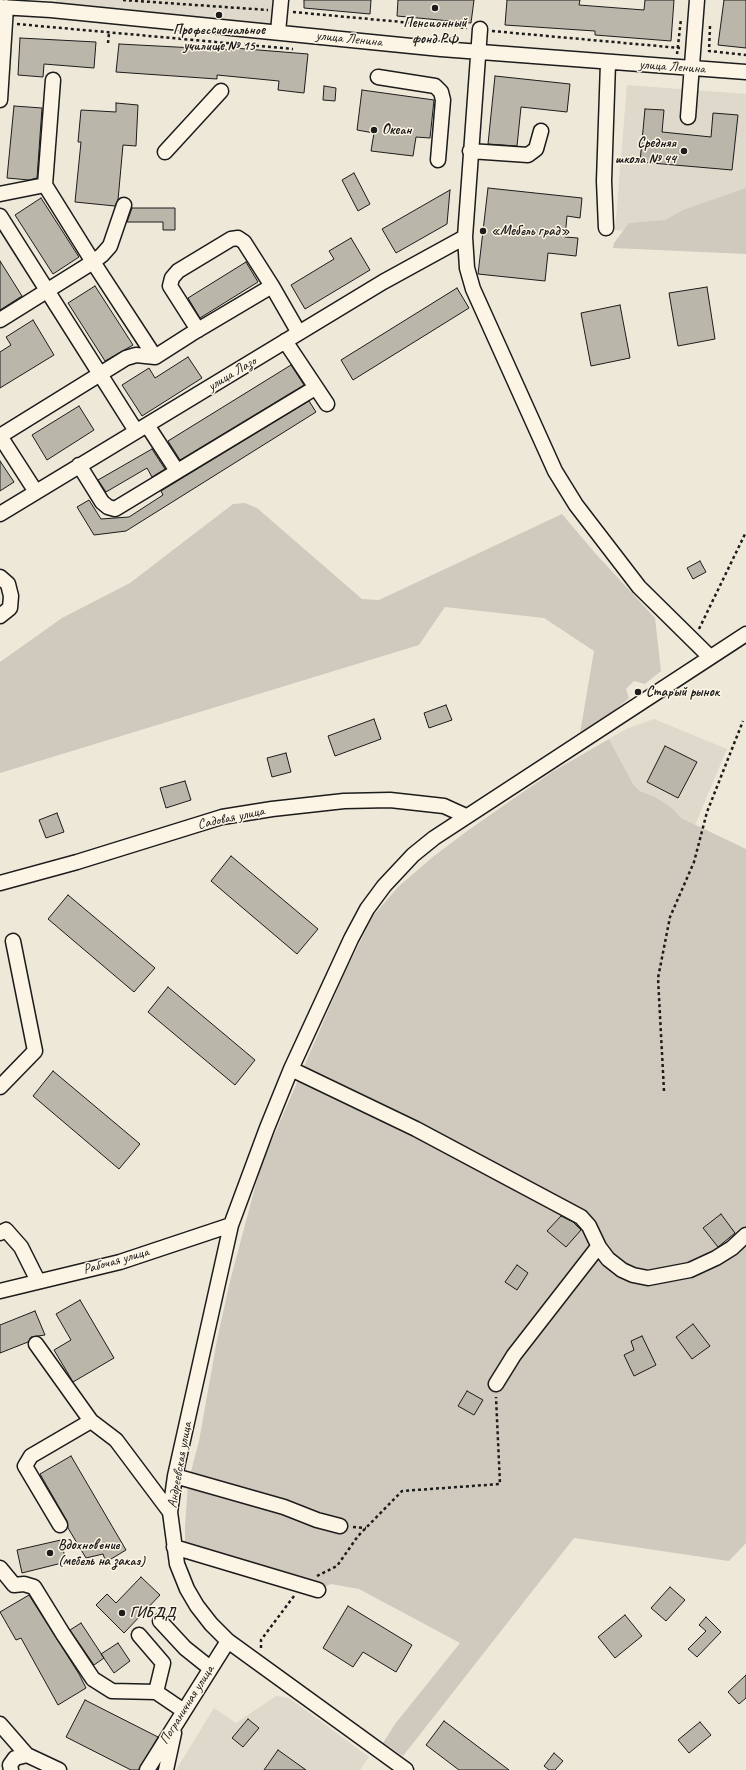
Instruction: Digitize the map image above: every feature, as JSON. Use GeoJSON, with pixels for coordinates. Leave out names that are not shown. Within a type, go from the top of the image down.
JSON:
{"type":"FeatureCollection","features":[{"type":"Feature","properties":{"kind":"street"},"geometry":{"type":"LineString","coordinates":[[688,116],[697,0]]}},
{"type":"Feature","properties":{"kind":"street","name":"улица Ленина"},"geometry":{"type":"LineString","coordinates":[[3,7],[52,5],[278,32],[477,52],[746,72]]}},
{"type":"Feature","properties":{"kind":"street"},"geometry":{"type":"LineString","coordinates":[[278,32],[281,6]]}},
{"type":"Feature","properties":{"kind":"street"},"geometry":{"type":"LineString","coordinates":[[0,100],[3,7]]}},
{"type":"Feature","properties":{"kind":"street"},"geometry":{"type":"LineString","coordinates":[[480,30],[477,52],[465,236],[468,268],[473,289],[555,471],[576,505],[639,587],[693,642],[710,657]]}},
{"type":"Feature","properties":{"kind":"street"},"geometry":{"type":"LineString","coordinates":[[606,228],[604,181],[608,62]]}},
{"type":"Feature","properties":{"kind":"street"},"geometry":{"type":"LineString","coordinates":[[378,77],[435,86],[441,92],[443,100],[438,160]]}},
{"type":"Feature","properties":{"kind":"street"},"geometry":{"type":"LineString","coordinates":[[53,80],[44,185],[154,357]]}},
{"type":"Feature","properties":{"kind":"street"},"geometry":{"type":"LineString","coordinates":[[165,152],[221,91]]}},
{"type":"Feature","properties":{"kind":"street"},"geometry":{"type":"LineString","coordinates":[[470,150],[528,155],[536,149],[541,131]]}},
{"type":"Feature","properties":{"kind":"street"},"geometry":{"type":"LineString","coordinates":[[0,194],[44,185]]}},
{"type":"Feature","properties":{"kind":"street"},"geometry":{"type":"LineString","coordinates":[[0,320],[93,262],[110,246],[124,205]]}},
{"type":"Feature","properties":{"kind":"street"},"geometry":{"type":"LineString","coordinates":[[0,216],[100,374],[178,472]]}},
{"type":"Feature","properties":{"kind":"street","name":"улица Лазо"},"geometry":{"type":"LineString","coordinates":[[0,514],[383,282],[465,236]]}},
{"type":"Feature","properties":{"kind":"street"},"geometry":{"type":"LineString","coordinates":[[198,330],[170,286],[172,278],[178,271],[231,239],[238,238],[244,242],[272,286],[299,333]]}},
{"type":"Feature","properties":{"kind":"street"},"geometry":{"type":"LineString","coordinates":[[36,492],[0,436],[126,358],[136,354],[154,357],[272,286]]}},
{"type":"Feature","properties":{"kind":"street"},"geometry":{"type":"LineString","coordinates":[[285,342],[327,404]]}},
{"type":"Feature","properties":{"kind":"street"},"geometry":{"type":"LineString","coordinates":[[79,465],[102,502],[108,507],[115,509],[315,388]]}},
{"type":"Feature","properties":{"kind":"street"},"geometry":{"type":"LineString","coordinates":[[0,577],[8,584],[11,596],[10,608],[0,616]]}},
{"type":"Feature","properties":{"kind":"street","name":"Андреевская улица"},"geometry":{"type":"LineString","coordinates":[[406,1770],[228,1641],[211,1624],[191,1595],[177,1564],[170,1512],[176,1476],[231,1225],[267,1128],[351,938],[367,909],[384,886],[413,855],[434,838],[746,634]]}},
{"type":"Feature","properties":{"kind":"street","name":"Садовая улица"},"geometry":{"type":"LineString","coordinates":[[0,883],[77,862],[222,817],[272,809],[344,801],[390,800],[444,806],[466,816]]}},
{"type":"Feature","properties":{"kind":"street"},"geometry":{"type":"LineString","coordinates":[[0,1087],[35,1050],[13,940]]}},
{"type":"Feature","properties":{"kind":"street"},"geometry":{"type":"LineString","coordinates":[[292,1069],[416,1129],[581,1217],[589,1226],[599,1247],[608,1259],[622,1270],[633,1275],[648,1278],[690,1270],[716,1258],[732,1248],[746,1235]]}},
{"type":"Feature","properties":{"kind":"street","name":"Рабочая улица"},"geometry":{"type":"LineString","coordinates":[[0,1291],[120,1262],[231,1225]]}},
{"type":"Feature","properties":{"kind":"street"},"geometry":{"type":"LineString","coordinates":[[0,1233],[6,1230],[20,1247],[38,1282]]}},
{"type":"Feature","properties":{"kind":"street"},"geometry":{"type":"LineString","coordinates":[[496,1384],[514,1355],[598,1247]]}},
{"type":"Feature","properties":{"kind":"street"},"geometry":{"type":"LineString","coordinates":[[36,1344],[91,1420],[116,1440],[170,1512]]}},
{"type":"Feature","properties":{"kind":"street"},"geometry":{"type":"LineString","coordinates":[[60,1525],[25,1466],[31,1456],[91,1420]]}},
{"type":"Feature","properties":{"kind":"street"},"geometry":{"type":"LineString","coordinates":[[176,1476],[284,1507],[317,1520],[340,1526]]}},
{"type":"Feature","properties":{"kind":"street"},"geometry":{"type":"LineString","coordinates":[[174,1547],[318,1590]]}},
{"type":"Feature","properties":{"kind":"street"},"geometry":{"type":"LineString","coordinates":[[0,1568],[14,1585],[24,1584],[34,1587],[62,1634],[93,1680],[112,1691],[156,1692],[184,1711]]}},
{"type":"Feature","properties":{"kind":"street"},"geometry":{"type":"LineString","coordinates":[[160,1621],[186,1648],[210,1668]]}},
{"type":"Feature","properties":{"kind":"street"},"geometry":{"type":"LineString","coordinates":[[139,1635],[163,1663],[156,1692]]}},
{"type":"Feature","properties":{"kind":"street","name":"Пограничная улица"},"geometry":{"type":"LineString","coordinates":[[147,1770],[228,1641]]}},
{"type":"Feature","properties":{"kind":"street"},"geometry":{"type":"LineString","coordinates":[[0,1724],[27,1755],[60,1770]]}},
{"type":"Feature","properties":{"kind":"street"},"geometry":{"type":"LineString","coordinates":[[166,1770],[176,1725]]}},
{"type":"Feature","properties":{"kind":"street"},"geometry":{"type":"LineString","coordinates":[[11,1770],[10,1765],[15,1758],[27,1755]]}},
{"type":"Feature","properties":{"kind":"path"},"geometry":{"type":"LineString","coordinates":[[123,0],[281,6],[480,30],[746,55]]}},
{"type":"Feature","properties":{"kind":"path"},"geometry":{"type":"LineString","coordinates":[[676,67],[681,14]]}},
{"type":"Feature","properties":{"kind":"path"},"geometry":{"type":"LineString","coordinates":[[709,51],[710,22]]}},
{"type":"Feature","properties":{"kind":"path"},"geometry":{"type":"LineString","coordinates":[[108,43],[109,33]]}},
{"type":"Feature","properties":{"kind":"path"},"geometry":{"type":"LineString","coordinates":[[693,642],[746,532]]}},
{"type":"Feature","properties":{"kind":"path"},"geometry":{"type":"LineString","coordinates":[[664,1091],[658,978],[670,917],[694,862],[707,812],[743,721]]}},
{"type":"Feature","properties":{"kind":"path"},"geometry":{"type":"LineString","coordinates":[[260,1664],[261,1640],[287,1604],[313,1578],[337,1566],[358,1536],[402,1491],[500,1484],[496,1384]]}},
{"type":"Feature","properties":{"kind":"shaded area","name":"Профессиональное училище № 15"},"geometry":{"type":"Polygon","coordinates":[[[56,0],[274,0],[273,24],[56,5],[56,0]]]}},
{"type":"Feature","properties":{"kind":"shaded area","name":"Средняя школа № 44"},"geometry":{"type":"Polygon","coordinates":[[[627,85],[746,94],[746,208],[743,240],[615,230],[627,85]]]}},
{"type":"Feature","properties":{"kind":"shaded area"},"geometry":{"type":"Polygon","coordinates":[[[746,188],[746,254],[613,248],[614,243],[629,223],[665,220],[683,210],[746,188]]]}},
{"type":"Feature","properties":{"kind":"shaded area"},"geometry":{"type":"Polygon","coordinates":[[[245,503],[257,508],[362,599],[379,600],[562,514],[595,553],[655,618],[661,671],[645,684],[634,681],[626,689],[629,698],[604,719],[580,733],[594,651],[544,618],[445,607],[419,645],[0,773],[0,662],[62,618],[130,583],[233,504],[245,503]]]}},
{"type":"Feature","properties":{"kind":"shaded area"},"geometry":{"type":"Polygon","coordinates":[[[654,719],[727,749],[695,825],[681,818],[672,808],[655,797],[640,791],[633,784],[609,739],[626,729],[654,719]]]}},
{"type":"Feature","properties":{"kind":"shaded area"},"geometry":{"type":"Polygon","coordinates":[[[609,739],[633,784],[640,791],[655,797],[672,808],[681,818],[746,849],[746,1543],[729,1561],[574,1538],[403,1756],[383,1743],[395,1724],[460,1643],[359,1589],[331,1584],[312,1592],[233,1574],[185,1552],[188,1483],[199,1441],[217,1340],[230,1281],[261,1165],[346,970],[373,916],[398,887],[434,856],[470,829],[552,772],[609,739]]]}},
{"type":"Feature","properties":{"kind":"shaded area"},"geometry":{"type":"Polygon","coordinates":[[[276,1696],[289,1698],[369,1757],[360,1770],[176,1770],[214,1708],[236,1723],[276,1696]]]}},
{"type":"Feature","properties":{"kind":"building"},"geometry":{"type":"Polygon","coordinates":[[[304,0],[371,0],[370,14],[304,8],[304,0]]]}},
{"type":"Feature","properties":{"kind":"building","name":"Пенсионный фонд РФ"},"geometry":{"type":"Polygon","coordinates":[[[398,0],[474,0],[471,23],[397,16],[398,0]]]}},
{"type":"Feature","properties":{"kind":"building"},"geometry":{"type":"Polygon","coordinates":[[[507,0],[580,0],[579,5],[644,10],[645,0],[674,0],[671,41],[595,35],[595,31],[505,25],[507,0]]]}},
{"type":"Feature","properties":{"kind":"building"},"geometry":{"type":"Polygon","coordinates":[[[724,0],[746,0],[746,48],[718,45],[724,0]]]}},
{"type":"Feature","properties":{"kind":"building"},"geometry":{"type":"Polygon","coordinates":[[[20,38],[96,42],[94,68],[44,64],[43,77],[18,75],[20,38]]]}},
{"type":"Feature","properties":{"kind":"building"},"geometry":{"type":"Polygon","coordinates":[[[119,44],[233,50],[234,48],[308,54],[304,93],[278,90],[279,81],[217,75],[217,79],[116,72],[119,44]]]}},
{"type":"Feature","properties":{"kind":"building"},"geometry":{"type":"Polygon","coordinates":[[[495,76],[570,84],[567,112],[521,107],[517,146],[488,144],[495,76]]]}},
{"type":"Feature","properties":{"kind":"building"},"geometry":{"type":"Polygon","coordinates":[[[324,86],[336,88],[335,101],[323,100],[324,86]]]}},
{"type":"Feature","properties":{"kind":"building"},"geometry":{"type":"Polygon","coordinates":[[[362,90],[434,100],[430,138],[416,137],[413,156],[371,151],[374,133],[357,130],[362,90]]]}},
{"type":"Feature","properties":{"kind":"building"},"geometry":{"type":"Polygon","coordinates":[[[116,103],[138,105],[136,146],[123,145],[118,200],[115,206],[75,202],[81,142],[78,142],[81,110],[116,112],[116,103]]]}},
{"type":"Feature","properties":{"kind":"building"},"geometry":{"type":"Polygon","coordinates":[[[14,106],[42,108],[37,178],[29,180],[7,178],[14,106]]]}},
{"type":"Feature","properties":{"kind":"building"},"geometry":{"type":"Polygon","coordinates":[[[645,109],[664,110],[662,132],[711,137],[713,113],[738,115],[732,170],[640,162],[645,109]]]}},
{"type":"Feature","properties":{"kind":"building"},"geometry":{"type":"Polygon","coordinates":[[[354,173],[370,204],[358,211],[342,180],[354,173]]]}},
{"type":"Feature","properties":{"kind":"building"},"geometry":{"type":"Polygon","coordinates":[[[488,188],[582,198],[580,218],[567,216],[565,237],[578,238],[576,256],[548,253],[545,281],[478,274],[488,188]]]}},
{"type":"Feature","properties":{"kind":"building"},"geometry":{"type":"Polygon","coordinates":[[[450,190],[447,224],[396,253],[382,229],[450,190]]]}},
{"type":"Feature","properties":{"kind":"building"},"geometry":{"type":"Polygon","coordinates":[[[41,198],[79,257],[53,274],[15,215],[41,198]]]}},
{"type":"Feature","properties":{"kind":"building"},"geometry":{"type":"Polygon","coordinates":[[[132,208],[175,208],[175,230],[163,230],[163,222],[127,222],[132,208]]]}},
{"type":"Feature","properties":{"kind":"building"},"geometry":{"type":"Polygon","coordinates":[[[351,238],[370,270],[305,309],[291,285],[334,259],[329,251],[351,238]]]}},
{"type":"Feature","properties":{"kind":"building"},"geometry":{"type":"Polygon","coordinates":[[[0,261],[22,296],[0,310],[0,261]]]}},
{"type":"Feature","properties":{"kind":"building"},"geometry":{"type":"Polygon","coordinates":[[[246,262],[258,282],[200,318],[188,298],[246,262]]]}},
{"type":"Feature","properties":{"kind":"building"},"geometry":{"type":"Polygon","coordinates":[[[95,286],[133,345],[105,361],[68,303],[95,286]]]}},
{"type":"Feature","properties":{"kind":"building"},"geometry":{"type":"Polygon","coordinates":[[[707,287],[715,339],[678,346],[669,293],[707,287]]]}},
{"type":"Feature","properties":{"kind":"building"},"geometry":{"type":"Polygon","coordinates":[[[457,288],[469,308],[353,380],[341,360],[457,288]]]}},
{"type":"Feature","properties":{"kind":"building"},"geometry":{"type":"Polygon","coordinates":[[[620,305],[630,358],[591,366],[581,313],[620,305]]]}},
{"type":"Feature","properties":{"kind":"building"},"geometry":{"type":"Polygon","coordinates":[[[33,320],[54,355],[0,388],[0,352],[11,345],[6,337],[33,320]]]}},
{"type":"Feature","properties":{"kind":"building"},"geometry":{"type":"Polygon","coordinates":[[[188,357],[202,378],[142,416],[122,385],[149,368],[155,378],[188,357]]]}},
{"type":"Feature","properties":{"kind":"building"},"geometry":{"type":"Polygon","coordinates":[[[291,365],[304,385],[180,460],[168,441],[291,365]]]}},
{"type":"Feature","properties":{"kind":"building"},"geometry":{"type":"Polygon","coordinates":[[[309,401],[316,412],[126,531],[94,535],[77,507],[89,500],[101,519],[129,517],[163,495],[161,491],[309,401]]]}},
{"type":"Feature","properties":{"kind":"building"},"geometry":{"type":"Polygon","coordinates":[[[79,406],[94,430],[47,460],[32,435],[79,406]]]}},
{"type":"Feature","properties":{"kind":"building"},"geometry":{"type":"Polygon","coordinates":[[[152,449],[165,469],[152,477],[147,468],[106,492],[98,480],[152,449]]]}},
{"type":"Feature","properties":{"kind":"building"},"geometry":{"type":"Polygon","coordinates":[[[0,461],[14,482],[0,491],[0,461]]]}},
{"type":"Feature","properties":{"kind":"building"},"geometry":{"type":"Polygon","coordinates":[[[700,561],[706,572],[693,579],[687,568],[700,561]]]}},
{"type":"Feature","properties":{"kind":"building"},"geometry":{"type":"Polygon","coordinates":[[[446,705],[452,720],[429,728],[424,713],[446,705]]]}},
{"type":"Feature","properties":{"kind":"building"},"geometry":{"type":"Polygon","coordinates":[[[374,719],[381,739],[335,756],[328,736],[374,719]]]}},
{"type":"Feature","properties":{"kind":"building"},"geometry":{"type":"Polygon","coordinates":[[[665,746],[697,762],[678,798],[647,782],[665,746]]]}},
{"type":"Feature","properties":{"kind":"building"},"geometry":{"type":"Polygon","coordinates":[[[286,753],[291,772],[272,777],[267,758],[286,753]]]}},
{"type":"Feature","properties":{"kind":"building"},"geometry":{"type":"Polygon","coordinates":[[[185,781],[191,800],[166,808],[160,788],[185,781]]]}},
{"type":"Feature","properties":{"kind":"building"},"geometry":{"type":"Polygon","coordinates":[[[57,813],[64,832],[46,838],[39,820],[57,813]]]}},
{"type":"Feature","properties":{"kind":"building"},"geometry":{"type":"Polygon","coordinates":[[[231,856],[318,929],[297,954],[211,881],[231,856]]]}},
{"type":"Feature","properties":{"kind":"building"},"geometry":{"type":"Polygon","coordinates":[[[68,895],[155,968],[134,992],[48,919],[68,895]]]}},
{"type":"Feature","properties":{"kind":"building"},"geometry":{"type":"Polygon","coordinates":[[[168,987],[255,1060],[235,1085],[148,1012],[168,987]]]}},
{"type":"Feature","properties":{"kind":"building"},"geometry":{"type":"Polygon","coordinates":[[[53,1071],[140,1144],[119,1169],[33,1096],[53,1071]]]}},
{"type":"Feature","properties":{"kind":"building"},"geometry":{"type":"Polygon","coordinates":[[[721,1214],[735,1233],[718,1247],[703,1228],[721,1214]]]}},
{"type":"Feature","properties":{"kind":"building"},"geometry":{"type":"Polygon","coordinates":[[[561,1216],[573,1222],[581,1230],[566,1247],[547,1231],[561,1216]]]}},
{"type":"Feature","properties":{"kind":"building"},"geometry":{"type":"Polygon","coordinates":[[[517,1265],[528,1273],[517,1290],[505,1282],[517,1265]]]}},
{"type":"Feature","properties":{"kind":"building"},"geometry":{"type":"Polygon","coordinates":[[[80,1300],[114,1358],[73,1382],[54,1350],[71,1340],[56,1314],[80,1300]]]}},
{"type":"Feature","properties":{"kind":"building"},"geometry":{"type":"Polygon","coordinates":[[[35,1311],[45,1335],[31,1337],[28,1342],[0,1353],[0,1325],[35,1311]]]}},
{"type":"Feature","properties":{"kind":"building"},"geometry":{"type":"Polygon","coordinates":[[[693,1324],[710,1346],[692,1359],[676,1337],[693,1324]]]}},
{"type":"Feature","properties":{"kind":"building"},"geometry":{"type":"Polygon","coordinates":[[[642,1336],[656,1365],[634,1376],[624,1355],[634,1350],[631,1341],[642,1336]]]}},
{"type":"Feature","properties":{"kind":"building"},"geometry":{"type":"Polygon","coordinates":[[[467,1391],[483,1400],[474,1415],[458,1406],[467,1391]]]}},
{"type":"Feature","properties":{"kind":"building"},"geometry":{"type":"Polygon","coordinates":[[[71,1456],[126,1550],[106,1562],[103,1554],[86,1558],[68,1528],[67,1521],[40,1474],[71,1456]]]}},
{"type":"Feature","properties":{"kind":"building"},"geometry":{"type":"Polygon","coordinates":[[[61,1540],[66,1562],[22,1573],[17,1550],[61,1540]]]}},
{"type":"Feature","properties":{"kind":"building"},"geometry":{"type":"Polygon","coordinates":[[[141,1577],[160,1595],[124,1633],[96,1605],[107,1594],[116,1603],[141,1577]]]}},
{"type":"Feature","properties":{"kind":"building"},"geometry":{"type":"Polygon","coordinates":[[[670,1587],[685,1600],[666,1621],[651,1608],[670,1587]]]}},
{"type":"Feature","properties":{"kind":"building"},"geometry":{"type":"Polygon","coordinates":[[[29,1595],[79,1674],[86,1688],[58,1705],[21,1638],[16,1640],[0,1612],[29,1595]]]}},
{"type":"Feature","properties":{"kind":"building"},"geometry":{"type":"Polygon","coordinates":[[[348,1606],[412,1645],[396,1672],[363,1652],[353,1667],[323,1648],[348,1606]]]}},
{"type":"Feature","properties":{"kind":"building"},"geometry":{"type":"Polygon","coordinates":[[[625,1615],[642,1636],[615,1658],[598,1637],[625,1615]]]}},
{"type":"Feature","properties":{"kind":"building"},"geometry":{"type":"Polygon","coordinates":[[[706,1617],[721,1632],[697,1657],[688,1649],[706,1631],[699,1625],[706,1617]]]}},
{"type":"Feature","properties":{"kind":"building"},"geometry":{"type":"Polygon","coordinates":[[[81,1623],[104,1658],[94,1665],[70,1630],[81,1623]]]}},
{"type":"Feature","properties":{"kind":"building"},"geometry":{"type":"Polygon","coordinates":[[[118,1643],[130,1661],[114,1673],[101,1654],[118,1643]]]}},
{"type":"Feature","properties":{"kind":"building"},"geometry":{"type":"Polygon","coordinates":[[[746,1675],[746,1698],[739,1704],[728,1692],[746,1675]]]}},
{"type":"Feature","properties":{"kind":"building"},"geometry":{"type":"Polygon","coordinates":[[[85,1700],[158,1737],[139,1770],[131,1770],[66,1737],[85,1700]]]}},
{"type":"Feature","properties":{"kind":"building"},"geometry":{"type":"Polygon","coordinates":[[[248,1719],[259,1728],[243,1747],[232,1738],[248,1719]]]}},
{"type":"Feature","properties":{"kind":"building"},"geometry":{"type":"Polygon","coordinates":[[[444,1721],[509,1770],[459,1770],[426,1745],[444,1721]]]}},
{"type":"Feature","properties":{"kind":"building"},"geometry":{"type":"Polygon","coordinates":[[[700,1722],[711,1735],[689,1753],[678,1740],[700,1722]]]}},
{"type":"Feature","properties":{"kind":"building"},"geometry":{"type":"Polygon","coordinates":[[[278,1750],[306,1770],[264,1770],[278,1750]]]}},
{"type":"Feature","properties":{"kind":"building"},"geometry":{"type":"Polygon","coordinates":[[[554,1753],[563,1761],[555,1770],[549,1770],[544,1766],[554,1753]]]}},
{"type":"Feature","properties":{"kind":"place","name":"Пенсионный фонд РФ"},"geometry":{"type":"Point","coordinates":[435,8]}},
{"type":"Feature","properties":{"kind":"place","name":"Профессиональное училище № 15"},"geometry":{"type":"Point","coordinates":[219,15]}},
{"type":"Feature","properties":{"kind":"place","name":"Океан"},"geometry":{"type":"Point","coordinates":[374,130]}},
{"type":"Feature","properties":{"kind":"place","name":"Средняя школа № 44"},"geometry":{"type":"Point","coordinates":[684,151]}},
{"type":"Feature","properties":{"kind":"place","name":"«Мебель град»"},"geometry":{"type":"Point","coordinates":[483,231]}},
{"type":"Feature","properties":{"kind":"place","name":"Старый рынок"},"geometry":{"type":"Point","coordinates":[638,692]}},
{"type":"Feature","properties":{"kind":"place","name":"Вдохновение (мебель на заказ)"},"geometry":{"type":"Point","coordinates":[50,1553]}},
{"type":"Feature","properties":{"kind":"place","name":"ГИБДД"},"geometry":{"type":"Point","coordinates":[122,1613]}}]}
